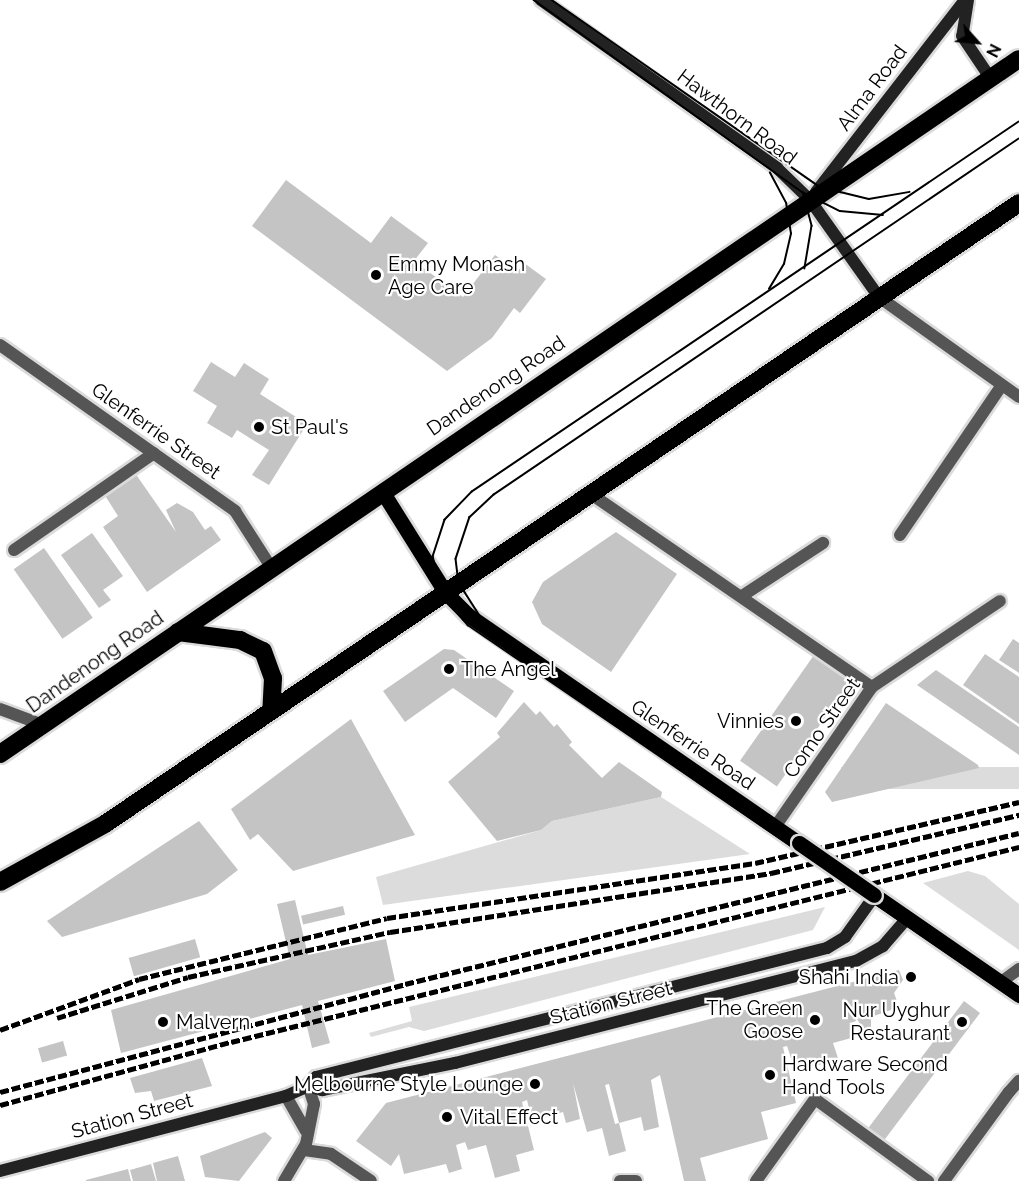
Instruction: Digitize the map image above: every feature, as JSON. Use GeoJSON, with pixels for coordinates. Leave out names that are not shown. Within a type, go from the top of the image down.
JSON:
{"type":"FeatureCollection","features":[{"type":"Feature","properties":{"kind":"highway","name":"Dandenong Road"},"geometry":{"type":"LineString","coordinates":[[0,754],[382,491],[1019,59]]}},
{"type":"Feature","properties":{"kind":"highway"},"geometry":{"type":"LineString","coordinates":[[0,882],[71,845],[1019,203]]}},
{"type":"Feature","properties":{"kind":"highway"},"geometry":{"type":"LineString","coordinates":[[178,632],[240,640],[263,651],[273,678],[271,711]]}},
{"type":"Feature","properties":{"kind":"main road","name":"Glenferrie Road"},"geometry":{"type":"LineString","coordinates":[[382,491],[445,592],[486,629],[1019,995]]}},
{"type":"Feature","properties":{"kind":"street","name":"Hawthorn Road"},"geometry":{"type":"LineString","coordinates":[[541,0],[766,159],[810,200],[879,297]]}},
{"type":"Feature","properties":{"kind":"street","name":"Alma Road"},"geometry":{"type":"LineString","coordinates":[[810,200],[967,0]]}},
{"type":"Feature","properties":{"kind":"street","name":"Alma Road"},"geometry":{"type":"LineString","coordinates":[[967,0],[962,36],[991,79]]}},
{"type":"Feature","properties":{"kind":"street"},"geometry":{"type":"LineString","coordinates":[[879,297],[1019,397]]}},
{"type":"Feature","properties":{"kind":"street","name":"Glenferrie Street"},"geometry":{"type":"LineString","coordinates":[[0,345],[235,511],[271,567]]}},
{"type":"Feature","properties":{"kind":"street"},"geometry":{"type":"LineString","coordinates":[[900,535],[1002,385]]}},
{"type":"Feature","properties":{"kind":"street"},"geometry":{"type":"LineString","coordinates":[[14,550],[154,453]]}},
{"type":"Feature","properties":{"kind":"street"},"geometry":{"type":"LineString","coordinates":[[591,494],[872,687]]}},
{"type":"Feature","properties":{"kind":"street"},"geometry":{"type":"LineString","coordinates":[[742,596],[823,543]]}},
{"type":"Feature","properties":{"kind":"street","name":"Como Street"},"geometry":{"type":"LineString","coordinates":[[775,827],[872,687],[1000,601]]}},
{"type":"Feature","properties":{"kind":"street"},"geometry":{"type":"LineString","coordinates":[[0,709],[43,725]]}},
{"type":"Feature","properties":{"kind":"street","name":"Station Street"},"geometry":{"type":"LineString","coordinates":[[0,1171],[286,1096],[308,1086],[316,1077],[827,948],[844,937],[874,895]]}},
{"type":"Feature","properties":{"kind":"street","name":"Station Street"},"geometry":{"type":"LineString","coordinates":[[308,1086],[322,1090],[455,1063],[856,961],[883,946],[907,918]]}},
{"type":"Feature","properties":{"kind":"street"},"geometry":{"type":"LineString","coordinates":[[1001,982],[1019,969]]}},
{"type":"Feature","properties":{"kind":"street"},"geometry":{"type":"LineString","coordinates":[[657,991],[662,1010]]}},
{"type":"Feature","properties":{"kind":"street"},"geometry":{"type":"LineString","coordinates":[[944,1181],[1019,1081]]}},
{"type":"Feature","properties":{"kind":"street"},"geometry":{"type":"LineString","coordinates":[[284,1181],[304,1150],[306,1131],[314,1104],[308,1086]]}},
{"type":"Feature","properties":{"kind":"street"},"geometry":{"type":"LineString","coordinates":[[286,1096],[306,1131]]}},
{"type":"Feature","properties":{"kind":"street"},"geometry":{"type":"LineString","coordinates":[[756,1181],[815,1100],[928,1181]]}},
{"type":"Feature","properties":{"kind":"street"},"geometry":{"type":"LineString","coordinates":[[304,1150],[331,1154],[371,1181]]}},
{"type":"Feature","properties":{"kind":"street"},"geometry":{"type":"LineString","coordinates":[[620,1181],[636,1181]]}},
{"type":"Feature","properties":{"kind":"shaded area"},"geometry":{"type":"Polygon","coordinates":[[[841,767],[1019,767],[1019,789],[841,789],[841,767]]]}},
{"type":"Feature","properties":{"kind":"shaded area"},"geometry":{"type":"Polygon","coordinates":[[[661,797],[750,854],[383,905],[376,877],[541,830],[552,821],[661,797]]]}},
{"type":"Feature","properties":{"kind":"shaded area"},"geometry":{"type":"Polygon","coordinates":[[[968,871],[985,876],[1019,904],[1019,950],[923,883],[968,871]]]}},
{"type":"Feature","properties":{"kind":"shaded area"},"geometry":{"type":"Polygon","coordinates":[[[825,907],[813,930],[424,1031],[409,1027],[371,1037],[369,1033],[412,1021],[409,1007],[825,907]]]}},
{"type":"Feature","properties":{"kind":"building","name":"Emmy Monash Age Care"},"geometry":{"type":"Polygon","coordinates":[[[286,180],[371,243],[391,216],[428,243],[414,261],[463,297],[495,255],[518,271],[524,263],[546,279],[520,313],[514,308],[492,338],[447,371],[252,226],[286,180]]]}},
{"type":"Feature","properties":{"kind":"building","name":"St Paul's"},"geometry":{"type":"Polygon","coordinates":[[[211,362],[235,377],[244,363],[269,379],[260,394],[307,424],[269,485],[252,475],[269,450],[237,430],[232,438],[207,423],[217,406],[193,391],[211,362]]]}},
{"type":"Feature","properties":{"kind":"building"},"geometry":{"type":"Polygon","coordinates":[[[135,473],[176,532],[166,510],[177,503],[193,512],[205,530],[211,526],[221,540],[147,592],[103,527],[118,516],[104,494],[135,473]]]}},
{"type":"Feature","properties":{"kind":"building"},"geometry":{"type":"Polygon","coordinates":[[[616,532],[677,574],[611,672],[542,624],[532,602],[543,582],[616,532]]]}},
{"type":"Feature","properties":{"kind":"building"},"geometry":{"type":"Polygon","coordinates":[[[92,533],[123,576],[103,590],[111,600],[99,608],[61,555],[92,533]]]}},
{"type":"Feature","properties":{"kind":"building"},"geometry":{"type":"Polygon","coordinates":[[[44,548],[93,618],[62,639],[14,569],[44,548]]]}},
{"type":"Feature","properties":{"kind":"building"},"geometry":{"type":"Polygon","coordinates":[[[1013,639],[1019,643],[1019,673],[999,660],[1013,639]]]}},
{"type":"Feature","properties":{"kind":"building","name":"The Angel"},"geometry":{"type":"Polygon","coordinates":[[[444,649],[454,650],[514,691],[496,718],[453,688],[405,722],[383,691],[444,649]]]}},
{"type":"Feature","properties":{"kind":"building"},"geometry":{"type":"Polygon","coordinates":[[[985,654],[1019,677],[1019,724],[963,685],[985,654]]]}},
{"type":"Feature","properties":{"kind":"building","name":"Vinnies"},"geometry":{"type":"Polygon","coordinates":[[[814,655],[851,681],[777,786],[740,761],[814,655]]]}},
{"type":"Feature","properties":{"kind":"building"},"geometry":{"type":"Polygon","coordinates":[[[936,670],[1019,727],[1019,755],[917,685],[936,670]]]}},
{"type":"Feature","properties":{"kind":"building"},"geometry":{"type":"Polygon","coordinates":[[[524,702],[536,715],[540,711],[554,727],[557,724],[572,742],[569,745],[602,778],[619,762],[662,792],[661,797],[552,821],[541,830],[497,841],[448,782],[500,737],[497,733],[524,702]]]}},
{"type":"Feature","properties":{"kind":"building"},"geometry":{"type":"Polygon","coordinates":[[[886,703],[978,765],[979,768],[832,802],[825,792],[886,703]]]}},
{"type":"Feature","properties":{"kind":"building"},"geometry":{"type":"Polygon","coordinates":[[[351,719],[415,835],[293,871],[258,834],[250,840],[231,809],[351,719]]]}},
{"type":"Feature","properties":{"kind":"building"},"geometry":{"type":"Polygon","coordinates":[[[199,821],[238,870],[207,894],[62,937],[47,921],[199,821]]]}},
{"type":"Feature","properties":{"kind":"building"},"geometry":{"type":"Polygon","coordinates":[[[295,900],[308,955],[386,939],[395,981],[318,1001],[330,1043],[312,1048],[302,1005],[121,1053],[111,1010],[290,959],[277,904],[295,900]]]}},
{"type":"Feature","properties":{"kind":"building"},"geometry":{"type":"Polygon","coordinates":[[[343,906],[345,915],[303,924],[301,916],[343,906]]]}},
{"type":"Feature","properties":{"kind":"building"},"geometry":{"type":"Polygon","coordinates":[[[195,939],[200,957],[134,976],[129,958],[195,939]]]}},
{"type":"Feature","properties":{"kind":"building"},"geometry":{"type":"Polygon","coordinates":[[[899,970],[903,980],[894,993],[897,1001],[891,1010],[871,1017],[871,1032],[862,1031],[858,1020],[851,1023],[855,1037],[833,1043],[838,1058],[805,1070],[801,1058],[792,1061],[787,1046],[783,1047],[796,1103],[761,1112],[768,1139],[700,1158],[706,1181],[684,1181],[660,1075],[651,1080],[659,1127],[644,1131],[641,1117],[619,1123],[626,1151],[609,1156],[602,1128],[587,1132],[573,1083],[580,1119],[566,1123],[563,1112],[532,1121],[527,1100],[522,1102],[534,1150],[516,1155],[520,1171],[495,1178],[486,1145],[468,1150],[465,1142],[456,1145],[462,1169],[449,1173],[446,1164],[404,1174],[399,1154],[391,1166],[356,1141],[386,1103],[899,970]],[[609,1084],[605,1085],[615,1124],[619,1123],[609,1084]]]}},
{"type":"Feature","properties":{"kind":"building"},"geometry":{"type":"Polygon","coordinates":[[[964,1001],[980,1013],[884,1140],[868,1128],[964,1001]]]}},
{"type":"Feature","properties":{"kind":"building"},"geometry":{"type":"Polygon","coordinates":[[[63,1041],[67,1055],[42,1063],[38,1048],[63,1041]]]}},
{"type":"Feature","properties":{"kind":"building"},"geometry":{"type":"Polygon","coordinates":[[[202,1058],[212,1086],[154,1101],[151,1091],[135,1093],[130,1078],[202,1058]]]}},
{"type":"Feature","properties":{"kind":"building"},"geometry":{"type":"Polygon","coordinates":[[[265,1132],[272,1138],[239,1181],[205,1177],[200,1156],[265,1132]]]}},
{"type":"Feature","properties":{"kind":"building"},"geometry":{"type":"Polygon","coordinates":[[[178,1156],[185,1181],[157,1181],[153,1163],[178,1156]]]}},
{"type":"Feature","properties":{"kind":"building"},"geometry":{"type":"Polygon","coordinates":[[[151,1164],[156,1181],[133,1181],[130,1170],[151,1164]]]}},
{"type":"Feature","properties":{"kind":"building"},"geometry":{"type":"Polygon","coordinates":[[[128,1169],[131,1181],[86,1181],[86,1180],[128,1169]]]}},
{"type":"Feature","properties":{"kind":"tram line"},"geometry":{"type":"LineString","coordinates":[[534,0],[804,193],[840,211],[883,215]]}},
{"type":"Feature","properties":{"kind":"tram line"},"geometry":{"type":"LineString","coordinates":[[552,0],[820,187],[869,199],[909,192]]}},
{"type":"Feature","properties":{"kind":"tram line"},"geometry":{"type":"LineString","coordinates":[[1019,122],[472,492],[445,520],[433,556],[442,595],[468,625],[1019,1002]]}},
{"type":"Feature","properties":{"kind":"tram line"},"geometry":{"type":"LineString","coordinates":[[1019,139],[494,495],[470,517],[456,559],[459,583],[482,619],[1019,988]]}},
{"type":"Feature","properties":{"kind":"tram line"},"geometry":{"type":"LineString","coordinates":[[769,289],[784,264],[791,234],[786,203],[770,173]]}},
{"type":"Feature","properties":{"kind":"tram line"},"geometry":{"type":"LineString","coordinates":[[803,192],[812,226],[805,268]]}},
{"type":"Feature","properties":{"kind":"railway"},"geometry":{"type":"LineString","coordinates":[[0,1030],[139,979],[387,918],[755,863],[1019,802]]}},
{"type":"Feature","properties":{"kind":"railway"},"geometry":{"type":"LineString","coordinates":[[57,1018],[188,977],[390,932],[771,873],[1019,815]]}},
{"type":"Feature","properties":{"kind":"railway"},"geometry":{"type":"LineString","coordinates":[[0,1092],[405,984],[1019,833]]}},
{"type":"Feature","properties":{"kind":"railway"},"geometry":{"type":"LineString","coordinates":[[0,1105],[231,1042],[1019,847]]}},
{"type":"Feature","properties":{"kind":"place","name":"Emmy Monash Age Care"},"geometry":{"type":"Point","coordinates":[376,275]}},
{"type":"Feature","properties":{"kind":"place","name":"St Paul's"},"geometry":{"type":"Point","coordinates":[259,427]}},
{"type":"Feature","properties":{"kind":"place","name":"The Angel"},"geometry":{"type":"Point","coordinates":[449,669]}},
{"type":"Feature","properties":{"kind":"place","name":"Vinnies"},"geometry":{"type":"Point","coordinates":[796,721]}},
{"type":"Feature","properties":{"kind":"place","name":"Shahi India"},"geometry":{"type":"Point","coordinates":[911,977]}},
{"type":"Feature","properties":{"kind":"place","name":"The Green Goose"},"geometry":{"type":"Point","coordinates":[815,1020]}},
{"type":"Feature","properties":{"kind":"place","name":"Malvern"},"geometry":{"type":"Point","coordinates":[163,1022]}},
{"type":"Feature","properties":{"kind":"place","name":"Nur Uyghur Restaurant"},"geometry":{"type":"Point","coordinates":[962,1022]}},
{"type":"Feature","properties":{"kind":"place","name":"Hardware Second Hand Tools"},"geometry":{"type":"Point","coordinates":[770,1075]}},
{"type":"Feature","properties":{"kind":"place","name":"Melbourne Style Lounge"},"geometry":{"type":"Point","coordinates":[535,1084]}},
{"type":"Feature","properties":{"kind":"place","name":"Vital Effect"},"geometry":{"type":"Point","coordinates":[447,1117]}}]}
